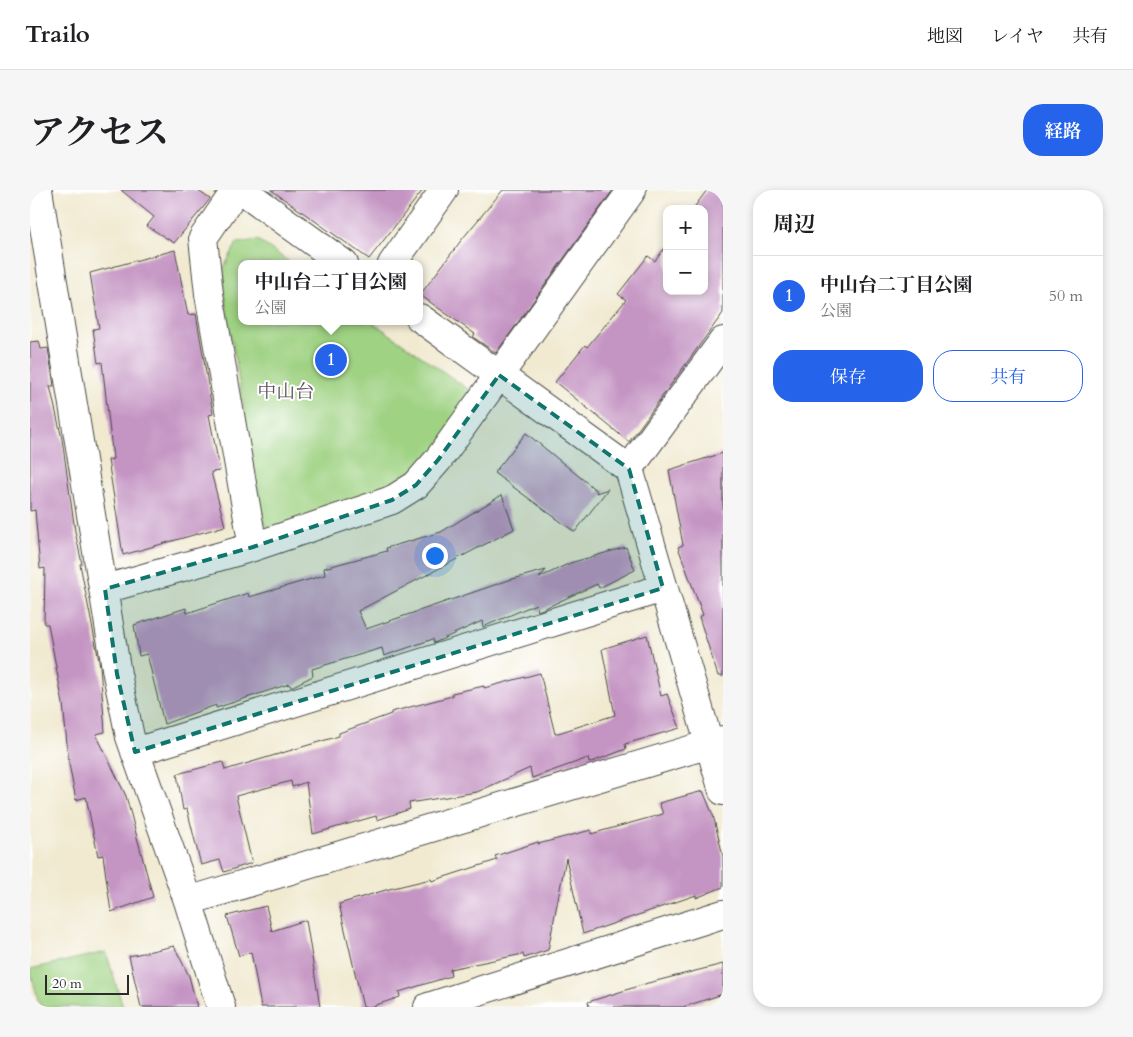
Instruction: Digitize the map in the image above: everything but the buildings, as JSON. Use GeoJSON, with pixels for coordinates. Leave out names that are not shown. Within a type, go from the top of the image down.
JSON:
{"type":"FeatureCollection","features":[{"type":"Feature","properties":{"kind":"street"},"geometry":{"type":"LineString","coordinates":[[38,190],[118,674],[135,752],[188,902],[222,1007]]}},
{"type":"Feature","properties":{"kind":"street"},"geometry":{"type":"LineString","coordinates":[[236,190],[203,238],[209,294],[253,547]]}},
{"type":"Feature","properties":{"kind":"street"},"geometry":{"type":"LineString","coordinates":[[242,190],[338,260]]}},
{"type":"Feature","properties":{"kind":"street"},"geometry":{"type":"LineString","coordinates":[[395,260],[444,190]]}},
{"type":"Feature","properties":{"kind":"street"},"geometry":{"type":"LineString","coordinates":[[105,589],[253,547],[392,500],[416,485],[438,460],[632,190]]}},
{"type":"Feature","properties":{"kind":"street"},"geometry":{"type":"LineString","coordinates":[[423,320],[629,469],[663,588],[716,742],[723,792]]}},
{"type":"Feature","properties":{"kind":"street"},"geometry":{"type":"LineString","coordinates":[[629,469],[723,341]]}},
{"type":"Feature","properties":{"kind":"street"},"geometry":{"type":"LineString","coordinates":[[135,752],[663,588]]}},
{"type":"Feature","properties":{"kind":"street"},"geometry":{"type":"LineString","coordinates":[[188,902],[716,742]]}},
{"type":"Feature","properties":{"kind":"street"},"geometry":{"type":"LineString","coordinates":[[428,1007],[723,914]]}},
{"type":"Feature","properties":{"kind":"highlighted area"},"geometry":{"type":"Polygon","coordinates":[[[499,375],[629,469],[663,588],[135,752],[117,674],[105,589],[253,547],[392,500],[416,485],[438,460],[499,375]]]}},
{"type":"Feature","properties":{"kind":"green space"},"geometry":{"type":"Polygon","coordinates":[[[258,240],[286,260],[238,260],[238,325],[377,325],[475,394],[417,474],[387,494],[274,530],[264,524],[225,301],[223,269],[237,243],[258,240]]]}},
{"type":"Feature","properties":{"kind":"green space"},"geometry":{"type":"Polygon","coordinates":[[[106,952],[123,1007],[40,1007],[30,969],[106,952]]]}},
{"type":"Feature","properties":{"kind":"place","name":"中山台二丁目公園"},"geometry":{"type":"Point","coordinates":[331,360]}},
{"type":"Feature","properties":{"kind":"district","name":"中山台"},"geometry":{"type":"Point","coordinates":[286,391]}}]}
